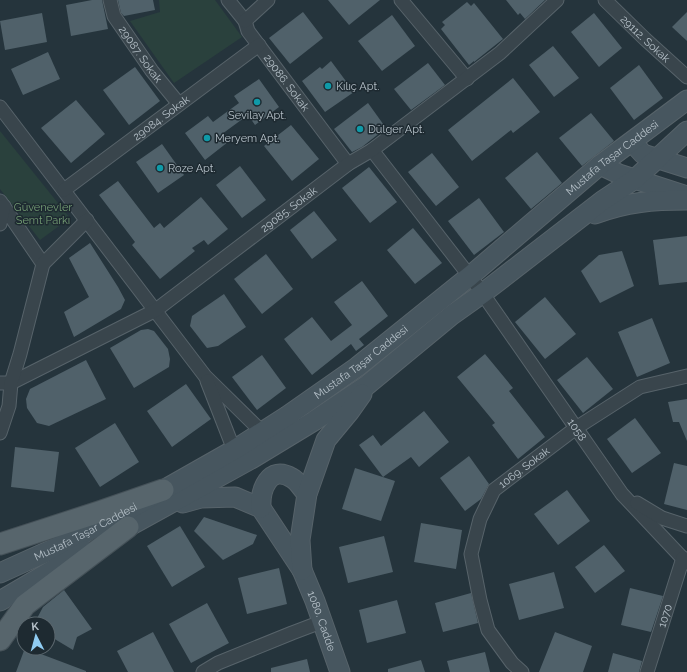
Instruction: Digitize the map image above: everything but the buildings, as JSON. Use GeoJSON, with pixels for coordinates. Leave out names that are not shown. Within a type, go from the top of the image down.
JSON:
{"type":"FeatureCollection","features":[{"type":"Feature","properties":{"kind":"main road","name":"Mustafa Taşar Caddesi"},"geometry":{"type":"LineString","coordinates":[[0,573],[253,458],[314,421],[369,383],[452,315],[477,286],[600,165],[687,100]]}},
{"type":"Feature","properties":{"kind":"main road","name":"Mustafa Taşar Caddesi"},"geometry":{"type":"LineString","coordinates":[[0,601],[56,567],[128,527],[162,500],[234,450],[287,416],[477,286],[573,223],[635,179],[687,131]]}},
{"type":"Feature","properties":{"kind":"main road"},"geometry":{"type":"LineString","coordinates":[[632,142],[643,154],[687,168]]}},
{"type":"Feature","properties":{"kind":"main road"},"geometry":{"type":"LineString","coordinates":[[600,165],[635,179],[687,196]]}},
{"type":"Feature","properties":{"kind":"main road"},"geometry":{"type":"LineString","coordinates":[[573,223],[610,208],[634,202],[687,200]]}},
{"type":"Feature","properties":{"kind":"main road"},"geometry":{"type":"LineString","coordinates":[[302,570],[300,540],[307,494],[326,440],[350,411],[369,383]]}},
{"type":"Feature","properties":{"kind":"main road"},"geometry":{"type":"LineString","coordinates":[[302,570],[261,508],[261,499],[262,489],[267,481],[274,475],[283,475],[292,478],[307,494]]}},
{"type":"Feature","properties":{"kind":"main road"},"geometry":{"type":"LineString","coordinates":[[0,544],[99,512],[162,500],[235,497],[261,508]]}},
{"type":"Feature","properties":{"kind":"main road"},"geometry":{"type":"LineString","coordinates":[[0,640],[25,605],[128,527]]}},
{"type":"Feature","properties":{"kind":"main road","name":"1080. Cadde"},"geometry":{"type":"LineString","coordinates":[[302,570],[340,670]]}},
{"type":"Feature","properties":{"kind":"street","name":"29087. Sokak"},"geometry":{"type":"LineString","coordinates":[[110,0],[114,16],[152,72],[179,104]]}},
{"type":"Feature","properties":{"kind":"street","name":"29086. Sokak"},"geometry":{"type":"LineString","coordinates":[[228,0],[245,21],[248,31],[348,164]]}},
{"type":"Feature","properties":{"kind":"street"},"geometry":{"type":"LineString","coordinates":[[245,21],[268,0]]}},
{"type":"Feature","properties":{"kind":"street"},"geometry":{"type":"LineString","coordinates":[[401,0],[467,79]]}},
{"type":"Feature","properties":{"kind":"street","name":"29085. Sokak"},"geometry":{"type":"LineString","coordinates":[[5,383],[156,310],[348,164],[372,150],[467,79],[500,53],[557,0]]}},
{"type":"Feature","properties":{"kind":"street","name":"29112. Sokak"},"geometry":{"type":"LineString","coordinates":[[605,0],[687,77]]}},
{"type":"Feature","properties":{"kind":"street","name":"29084. Sokak"},"geometry":{"type":"LineString","coordinates":[[64,190],[259,45]]}},
{"type":"Feature","properties":{"kind":"street"},"geometry":{"type":"LineString","coordinates":[[0,107],[205,376],[262,431]]}},
{"type":"Feature","properties":{"kind":"street"},"geometry":{"type":"LineString","coordinates":[[372,150],[477,286]]}},
{"type":"Feature","properties":{"kind":"street"},"geometry":{"type":"LineString","coordinates":[[2,204],[43,264]]}},
{"type":"Feature","properties":{"kind":"street"},"geometry":{"type":"LineString","coordinates":[[0,224],[2,204]]}},
{"type":"Feature","properties":{"kind":"street"},"geometry":{"type":"LineString","coordinates":[[0,433],[9,406],[5,383],[20,354],[43,264],[87,220]]}},
{"type":"Feature","properties":{"kind":"street","name":"1058"},"geometry":{"type":"LineString","coordinates":[[477,286],[622,494],[685,561]]}},
{"type":"Feature","properties":{"kind":"street"},"geometry":{"type":"LineString","coordinates":[[205,376],[234,450]]}},
{"type":"Feature","properties":{"kind":"street","name":"1069. Sokak"},"geometry":{"type":"LineString","coordinates":[[522,672],[512,663],[488,630],[480,600],[471,554],[480,519],[494,490],[576,428],[640,387],[687,376]]}},
{"type":"Feature","properties":{"kind":"street"},"geometry":{"type":"LineString","coordinates":[[622,494],[662,518],[687,526]]}},
{"type":"Feature","properties":{"kind":"street","name":"1070"},"geometry":{"type":"LineString","coordinates":[[647,672],[685,561]]}},
{"type":"Feature","properties":{"kind":"street"},"geometry":{"type":"LineString","coordinates":[[203,672],[218,663],[322,622]]}},
{"type":"Feature","properties":{"kind":"green space"},"geometry":{"type":"Polygon","coordinates":[[[159,0],[215,0],[242,37],[174,83],[130,21],[160,12],[159,0]]]}},
{"type":"Feature","properties":{"kind":"green space","name":"Güvenevler Semt Parkı"},"geometry":{"type":"Polygon","coordinates":[[[0,131],[70,218],[40,240],[0,189],[0,131]]]}},
{"type":"Feature","properties":{"kind":"place","name":"Kılıç Apt."},"geometry":{"type":"Point","coordinates":[328,86]}},
{"type":"Feature","properties":{"kind":"place","name":"Sevilay Apt."},"geometry":{"type":"Point","coordinates":[257,102]}},
{"type":"Feature","properties":{"kind":"place","name":"Dülger Apt."},"geometry":{"type":"Point","coordinates":[360,129]}},
{"type":"Feature","properties":{"kind":"place","name":"Meryem Apt."},"geometry":{"type":"Point","coordinates":[207,138]}},
{"type":"Feature","properties":{"kind":"place","name":"Roze Apt."},"geometry":{"type":"Point","coordinates":[160,168]}}]}
